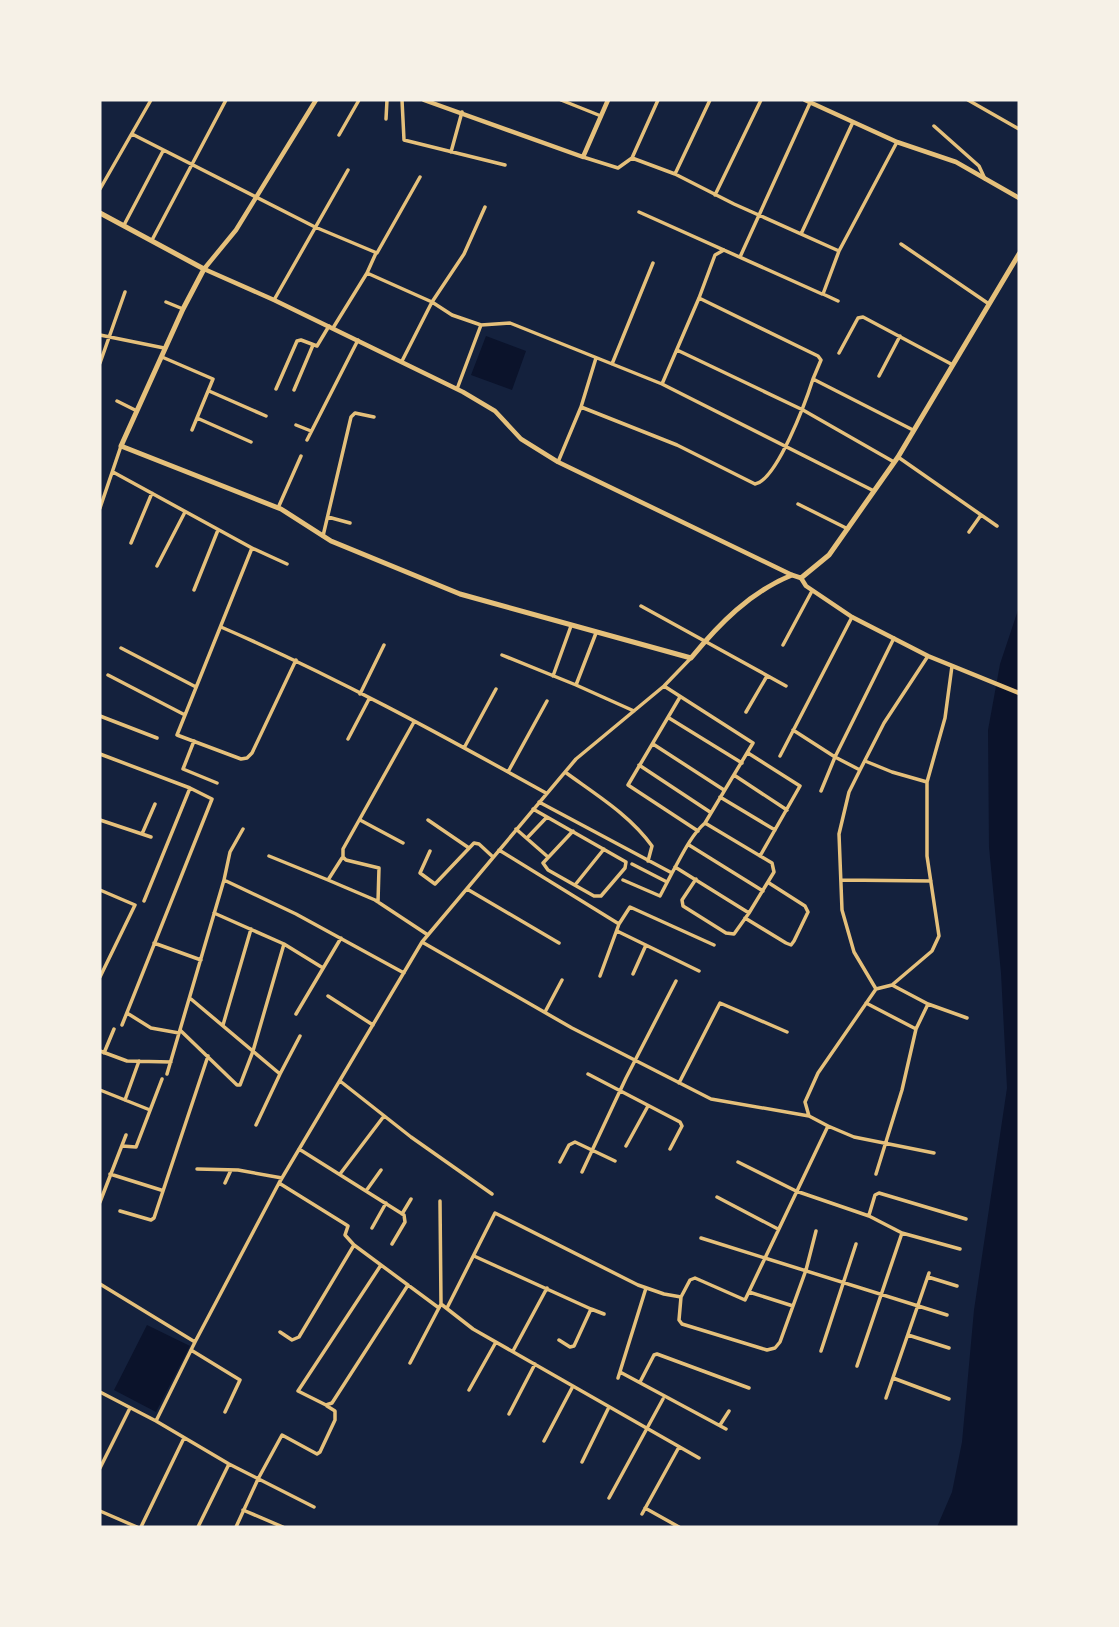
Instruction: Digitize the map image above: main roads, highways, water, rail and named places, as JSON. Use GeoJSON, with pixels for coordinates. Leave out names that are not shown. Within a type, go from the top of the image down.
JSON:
{"type":"FeatureCollection","features":[{"type":"Feature","properties":{"kind":"main road"},"geometry":{"type":"LineString","coordinates":[[100,213],[204,270],[183,309],[121,446],[278,508],[323,536],[460,594],[691,658],[728,615],[777,581],[792,575],[801,578],[829,555],[915,430],[1019,254]]}},
{"type":"Feature","properties":{"kind":"water"},"geometry":{"type":"Polygon","coordinates":[[[486,336],[526,351],[512,390],[471,375],[486,336]]]}},
{"type":"Feature","properties":{"kind":"water"},"geometry":{"type":"Polygon","coordinates":[[[1019,607],[1019,1518],[1015,1527],[937,1527],[952,1492],[962,1442],[974,1310],[1007,1088],[1001,973],[989,847],[988,730],[1000,664],[1019,607]]]}},
{"type":"Feature","properties":{"kind":"water"},"geometry":{"type":"Polygon","coordinates":[[[147,1325],[190,1346],[156,1412],[114,1390],[147,1325]]]}}]}
